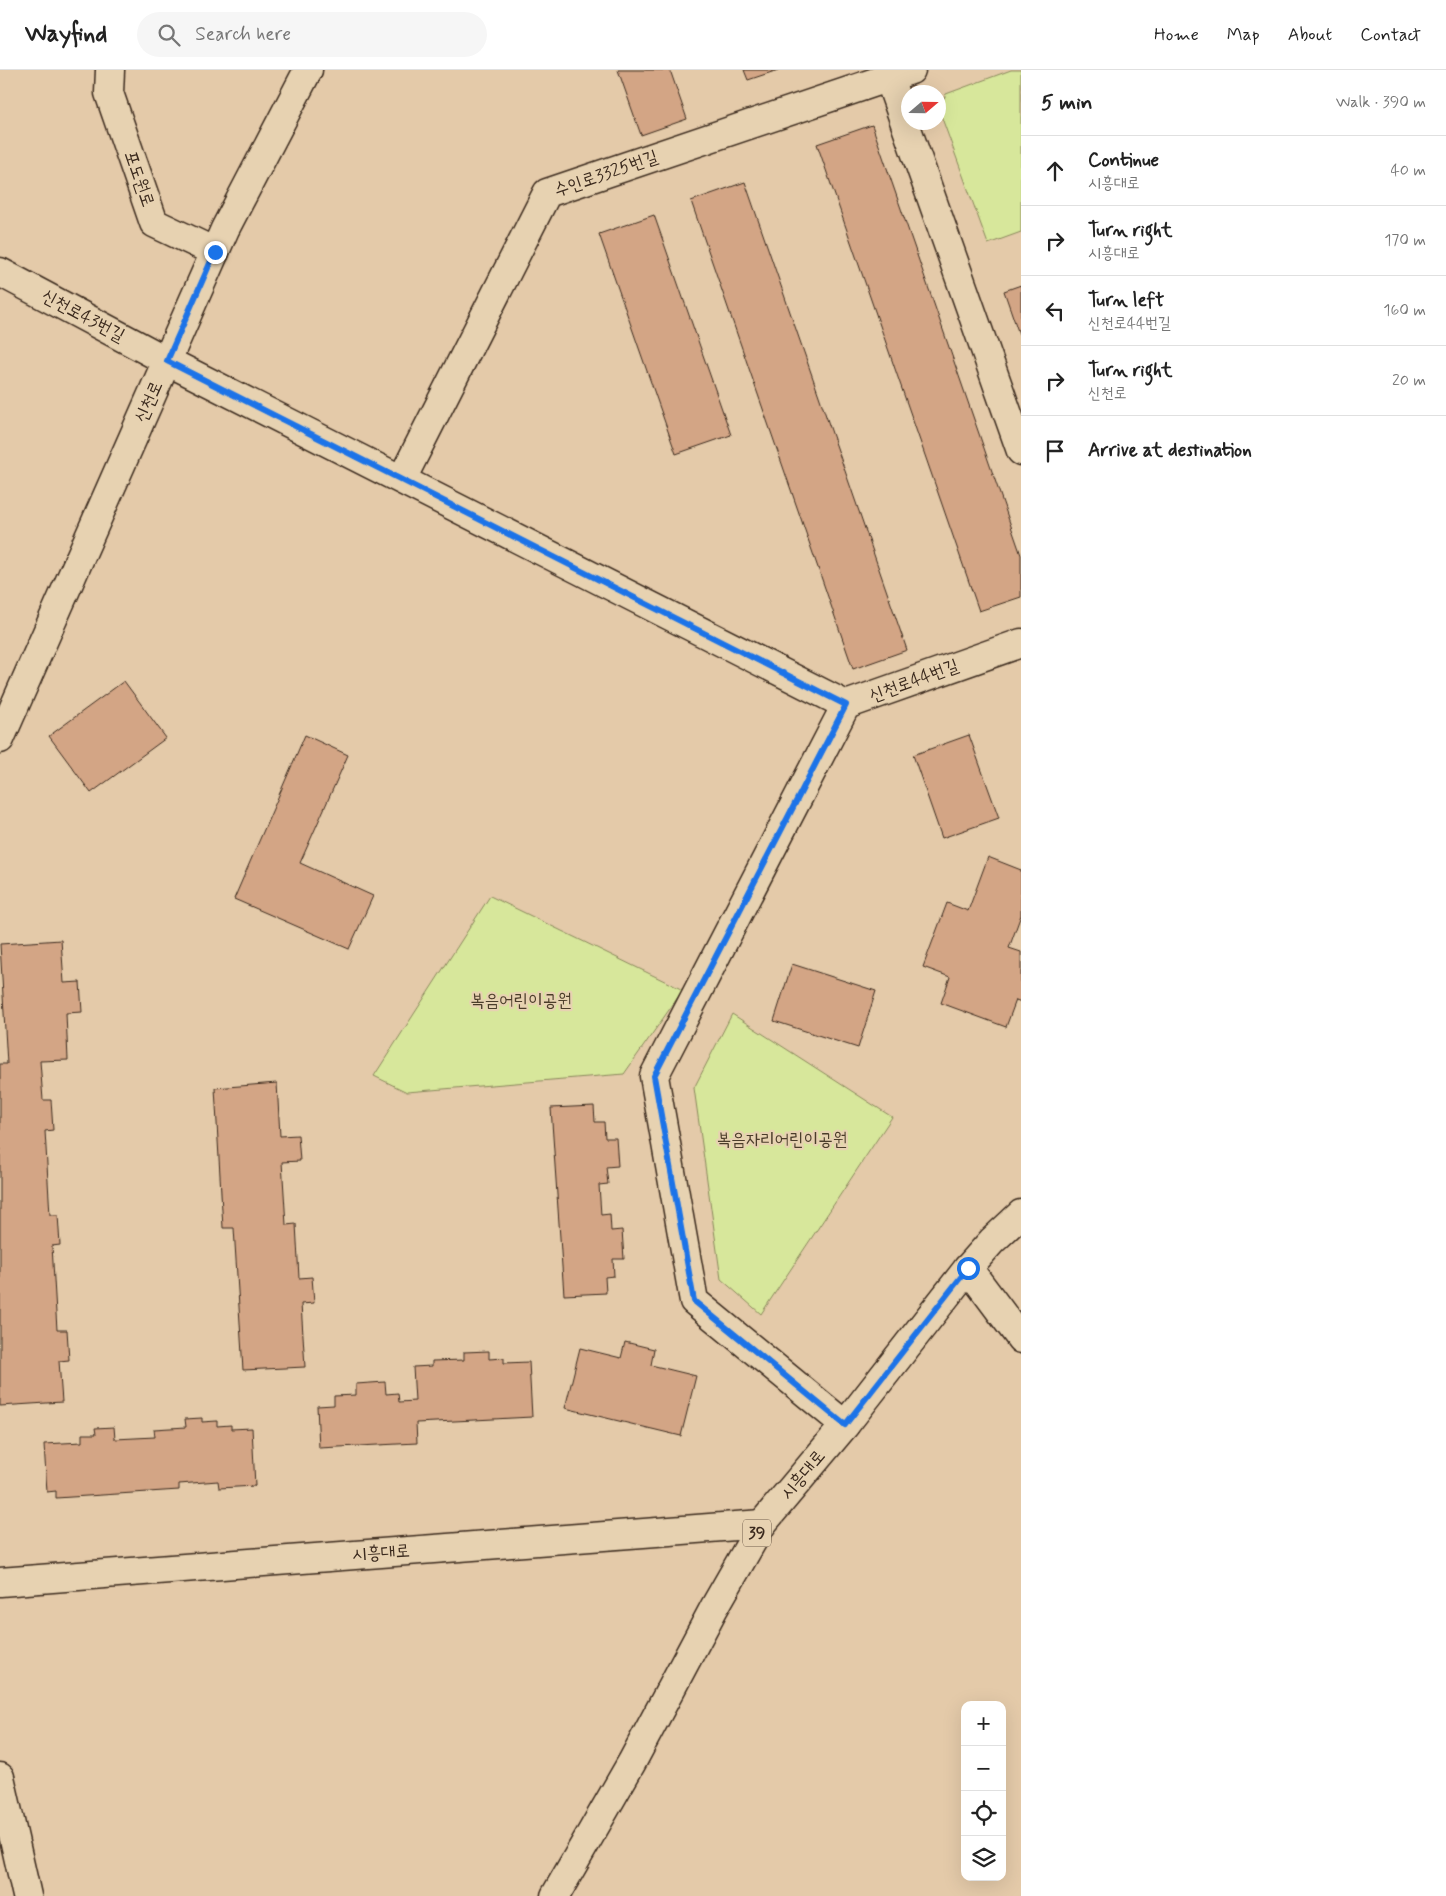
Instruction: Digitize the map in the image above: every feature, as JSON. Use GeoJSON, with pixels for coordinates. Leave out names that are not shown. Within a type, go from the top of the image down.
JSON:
{"type":"FeatureCollection","features":[{"type":"Feature","properties":{"kind":"street","name":"포도원로"},"geometry":{"type":"LineString","coordinates":[[110,70],[109,93],[154,223],[215,252]]}},
{"type":"Feature","properties":{"kind":"street","name":"신천로"},"geometry":{"type":"LineString","coordinates":[[0,739],[215,252],[308,70]]}},
{"type":"Feature","properties":{"kind":"street"},"geometry":{"type":"LineString","coordinates":[[900,74],[1021,451]]}},
{"type":"Feature","properties":{"kind":"street","name":"수인로3325번길"},"geometry":{"type":"LineString","coordinates":[[402,479],[547,193],[900,74]]}},
{"type":"Feature","properties":{"kind":"street","name":"신천로43번길"},"geometry":{"type":"LineString","coordinates":[[0,272],[167,361]]}},
{"type":"Feature","properties":{"kind":"street","name":"신천로44번길"},"geometry":{"type":"LineString","coordinates":[[167,361],[846,705],[1021,643]]}},
{"type":"Feature","properties":{"kind":"street"},"geometry":{"type":"LineString","coordinates":[[845,1425],[694,1301],[654,1076],[846,705]]}},
{"type":"Feature","properties":{"kind":"street","name":"시흥대로"},"geometry":{"type":"LineString","coordinates":[[555,1896],[632,1762],[714,1608],[762,1524],[845,1425],[968,1268],[992,1241],[1021,1214]]}},
{"type":"Feature","properties":{"kind":"street"},"geometry":{"type":"LineString","coordinates":[[968,1268],[1021,1339]]}},
{"type":"Feature","properties":{"kind":"street","name":"시흥대로"},"geometry":{"type":"LineString","coordinates":[[0,1582],[762,1524]]}},
{"type":"Feature","properties":{"kind":"street"},"geometry":{"type":"LineString","coordinates":[[0,1777],[27,1896]]}},
{"type":"Feature","properties":{"kind":"green space"},"geometry":{"type":"Polygon","coordinates":[[[1011,70],[1021,70],[1021,232],[988,244],[946,129],[946,94],[1011,70]]]}},
{"type":"Feature","properties":{"kind":"green space","name":"복음어린이공원"},"geometry":{"type":"Polygon","coordinates":[[[490,896],[683,990],[624,1074],[407,1092],[374,1076],[490,896]]]}},
{"type":"Feature","properties":{"kind":"green space","name":"복음자리어린이공원"},"geometry":{"type":"Polygon","coordinates":[[[732,1014],[892,1117],[761,1314],[721,1279],[694,1088],[732,1014]]]}},
{"type":"Feature","properties":{"kind":"building"},"geometry":{"type":"Polygon","coordinates":[[[618,70],[670,70],[687,119],[641,135],[618,70]]]}},
{"type":"Feature","properties":{"kind":"building"},"geometry":{"type":"Polygon","coordinates":[[[744,70],[778,70],[748,80],[744,70]]]}},
{"type":"Feature","properties":{"kind":"building"},"geometry":{"type":"Polygon","coordinates":[[[872,125],[1021,555],[1021,597],[979,611],[817,144],[872,125]]]}},
{"type":"Feature","properties":{"kind":"building"},"geometry":{"type":"Polygon","coordinates":[[[745,182],[907,650],[853,669],[691,201],[745,182]]]}},
{"type":"Feature","properties":{"kind":"building"},"geometry":{"type":"Polygon","coordinates":[[[654,215],[731,435],[676,454],[599,234],[654,215]]]}},
{"type":"Feature","properties":{"kind":"building"},"geometry":{"type":"Polygon","coordinates":[[[1021,285],[1021,340],[1004,291],[1021,285]]]}},
{"type":"Feature","properties":{"kind":"building"},"geometry":{"type":"Polygon","coordinates":[[[124,681],[166,738],[91,793],[49,736],[124,681]]]}},
{"type":"Feature","properties":{"kind":"building"},"geometry":{"type":"Polygon","coordinates":[[[305,735],[348,755],[300,863],[373,896],[349,949],[234,899],[305,735]]]}},
{"type":"Feature","properties":{"kind":"building"},"geometry":{"type":"Polygon","coordinates":[[[969,735],[999,818],[942,838],[913,755],[969,735]]]}},
{"type":"Feature","properties":{"kind":"building"},"geometry":{"type":"Polygon","coordinates":[[[988,857],[1021,870],[1021,915],[1009,948],[1021,952],[1021,1002],[1016,1000],[1006,1027],[941,1003],[950,977],[923,967],[947,903],[968,911],[988,857]]]}},
{"type":"Feature","properties":{"kind":"building"},"geometry":{"type":"Polygon","coordinates":[[[61,940],[64,983],[80,982],[82,1012],[66,1013],[68,1060],[40,1061],[43,1100],[51,1100],[53,1130],[45,1131],[50,1215],[58,1215],[60,1245],[52,1246],[57,1330],[67,1330],[69,1360],[59,1361],[62,1402],[0,1406],[0,1064],[7,1064],[0,944],[61,940]]]}},
{"type":"Feature","properties":{"kind":"building"},"geometry":{"type":"Polygon","coordinates":[[[792,964],[876,991],[858,1048],[774,1021],[792,964]]]}},
{"type":"Feature","properties":{"kind":"building"},"geometry":{"type":"Polygon","coordinates":[[[277,1083],[280,1136],[298,1135],[300,1161],[282,1162],[286,1225],[296,1224],[299,1278],[312,1277],[314,1303],[301,1304],[305,1367],[243,1370],[234,1228],[223,1228],[215,1088],[277,1083]]]}},
{"type":"Feature","properties":{"kind":"building"},"geometry":{"type":"Polygon","coordinates":[[[594,1106],[595,1122],[604,1122],[605,1138],[616,1138],[618,1166],[606,1167],[608,1184],[599,1185],[601,1215],[610,1214],[611,1231],[622,1230],[624,1259],[613,1259],[614,1276],[605,1277],[606,1293],[564,1295],[551,1108],[594,1106]]]}},
{"type":"Feature","properties":{"kind":"building"},"geometry":{"type":"Polygon","coordinates":[[[625,1342],[654,1349],[651,1365],[696,1376],[681,1436],[565,1408],[580,1348],[621,1358],[625,1342]]]}},
{"type":"Feature","properties":{"kind":"building"},"geometry":{"type":"Polygon","coordinates":[[[489,1351],[489,1359],[504,1358],[504,1363],[529,1362],[532,1417],[416,1423],[417,1443],[319,1448],[317,1406],[334,1405],[334,1396],[356,1395],[356,1384],[385,1382],[386,1394],[398,1393],[399,1402],[415,1401],[413,1367],[432,1366],[432,1361],[464,1360],[464,1352],[489,1351]]]}},
{"type":"Feature","properties":{"kind":"building"},"geometry":{"type":"Polygon","coordinates":[[[202,1418],[202,1422],[217,1421],[217,1426],[231,1425],[231,1429],[252,1428],[255,1486],[219,1488],[218,1481],[179,1484],[179,1490],[56,1498],[56,1491],[47,1492],[44,1444],[82,1442],[82,1434],[96,1434],[95,1428],[114,1427],[115,1439],[155,1437],[154,1429],[186,1427],[185,1419],[202,1418]]]}},
{"type":"Feature","properties":{"kind":"route"},"geometry":{"type":"LineString","coordinates":[[215,252],[167,361],[846,705],[654,1076],[694,1301],[845,1425],[968,1268]]}}]}
